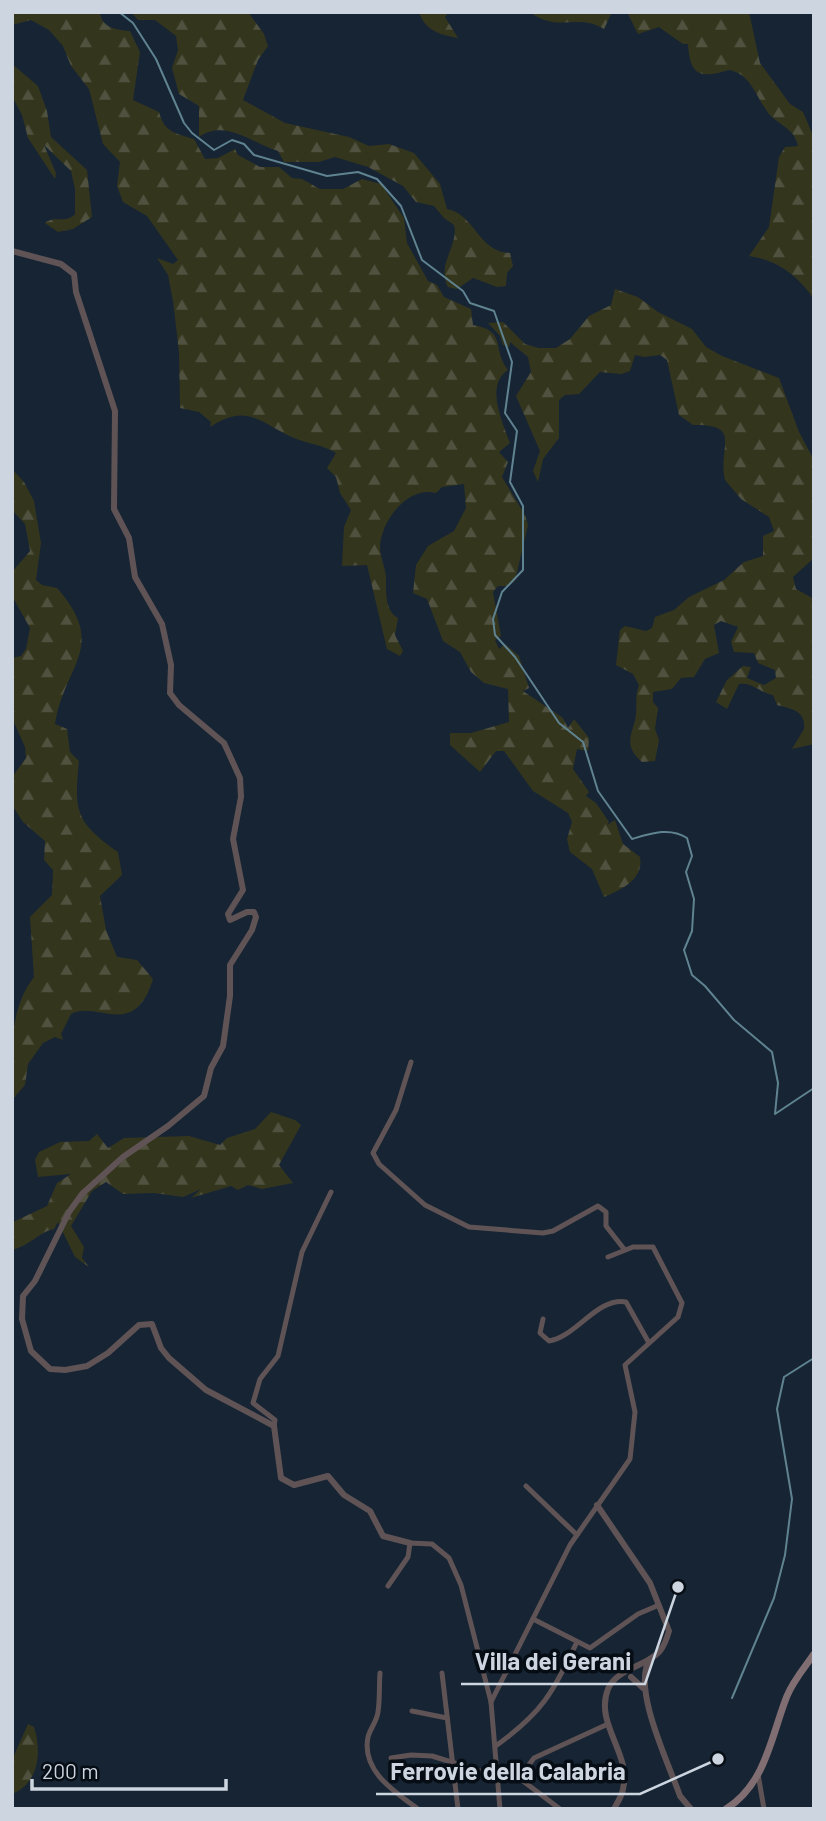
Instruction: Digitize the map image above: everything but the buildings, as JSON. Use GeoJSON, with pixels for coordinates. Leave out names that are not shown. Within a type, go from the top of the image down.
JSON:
{"type":"FeatureCollection","features":[{"type":"Feature","properties":{"kind":"main road"},"geometry":{"type":"LineString","coordinates":[[726,1809],[749,1790],[779,1728],[788,1695],[814,1654]]}},
{"type":"Feature","properties":{"kind":"street"},"geometry":{"type":"LineString","coordinates":[[12,251],[61,264],[74,274],[79,304],[115,411],[114,509],[129,538],[135,577],[162,624],[171,665],[170,693],[179,705],[224,743],[240,778],[241,797],[233,839],[236,864],[244,883],[241,897],[228,914],[230,920],[247,912],[254,912],[256,917],[256,924],[230,965],[230,996],[223,1046],[211,1068],[204,1096],[168,1126],[123,1157],[82,1194],[69,1212],[35,1281],[23,1296],[22,1320],[35,1358],[50,1368],[65,1370],[88,1366],[108,1353],[139,1325],[152,1324],[161,1348],[206,1390],[274,1426]]}},
{"type":"Feature","properties":{"kind":"street"},"geometry":{"type":"LineString","coordinates":[[411,1062],[396,1110],[373,1153],[379,1164],[408,1191],[425,1205],[456,1222],[481,1230],[528,1234],[554,1231],[598,1206],[606,1212],[606,1226],[624,1249]]}},
{"type":"Feature","properties":{"kind":"street"},"geometry":{"type":"LineString","coordinates":[[331,1192],[302,1252],[278,1356],[260,1379],[253,1395],[253,1403],[271,1414],[275,1420],[281,1478],[294,1485],[328,1476],[344,1495],[370,1511],[383,1536],[410,1543],[432,1544],[449,1558],[461,1585],[491,1702],[497,1745],[500,1809]]}},
{"type":"Feature","properties":{"kind":"street"},"geometry":{"type":"LineString","coordinates":[[491,1702],[577,1535],[630,1459],[635,1412],[625,1365],[678,1317],[682,1303],[653,1247],[643,1245],[624,1249],[608,1257]]}},
{"type":"Feature","properties":{"kind":"street"},"geometry":{"type":"LineString","coordinates":[[543,1319],[540,1333],[549,1341],[557,1340],[606,1307],[618,1301],[626,1302],[649,1343]]}},
{"type":"Feature","properties":{"kind":"street"},"geometry":{"type":"LineString","coordinates":[[526,1486],[577,1535]]}},
{"type":"Feature","properties":{"kind":"street"},"geometry":{"type":"LineString","coordinates":[[597,1505],[650,1583],[669,1631],[661,1650],[650,1658],[633,1678]]}},
{"type":"Feature","properties":{"kind":"street"},"geometry":{"type":"LineString","coordinates":[[388,1586],[408,1557],[410,1543]]}},
{"type":"Feature","properties":{"kind":"street"},"geometry":{"type":"LineString","coordinates":[[533,1619],[590,1647],[597,1645],[638,1615],[659,1605]]}},
{"type":"Feature","properties":{"kind":"street"},"geometry":{"type":"LineString","coordinates":[[497,1745],[535,1716],[556,1685],[577,1642]]}},
{"type":"Feature","properties":{"kind":"street"},"geometry":{"type":"LineString","coordinates":[[614,1809],[624,1790],[624,1769],[608,1724],[605,1703],[609,1687],[617,1678],[639,1669]]}},
{"type":"Feature","properties":{"kind":"street"},"geometry":{"type":"LineString","coordinates":[[633,1678],[639,1669]]}},
{"type":"Feature","properties":{"kind":"street"},"geometry":{"type":"LineString","coordinates":[[639,1669],[680,1796],[691,1809]]}},
{"type":"Feature","properties":{"kind":"street"},"geometry":{"type":"LineString","coordinates":[[380,1673],[378,1713],[369,1737],[367,1752],[371,1766],[390,1789],[418,1809]]}},
{"type":"Feature","properties":{"kind":"street"},"geometry":{"type":"LineString","coordinates":[[442,1674],[458,1809]]}},
{"type":"Feature","properties":{"kind":"street"},"geometry":{"type":"LineString","coordinates":[[617,1678],[633,1678],[643,1688]]}},
{"type":"Feature","properties":{"kind":"street"},"geometry":{"type":"LineString","coordinates":[[412,1711],[447,1718]]}},
{"type":"Feature","properties":{"kind":"street"},"geometry":{"type":"LineString","coordinates":[[519,1778],[534,1758],[608,1724]]}},
{"type":"Feature","properties":{"kind":"street"},"geometry":{"type":"LineString","coordinates":[[391,1758],[411,1755],[519,1778],[550,1806],[560,1809]]}},
{"type":"Feature","properties":{"kind":"street"},"geometry":{"type":"LineString","coordinates":[[758,1774],[764,1809]]}},
{"type":"Feature","properties":{"kind":"green space"},"geometry":{"type":"Polygon","coordinates":[[[12,12],[100,12],[107,25],[130,31],[140,52],[133,100],[159,112],[164,124],[172,131],[194,139],[205,159],[218,158],[235,149],[238,155],[260,167],[279,167],[292,178],[302,179],[320,189],[343,189],[362,179],[381,184],[404,218],[407,243],[428,281],[437,285],[444,297],[471,309],[473,325],[491,331],[495,336],[500,355],[508,370],[497,385],[496,394],[510,443],[499,452],[508,462],[502,477],[525,515],[528,525],[515,581],[508,586],[498,586],[493,592],[501,636],[495,640],[499,649],[505,644],[519,656],[529,688],[523,691],[563,718],[568,728],[574,719],[589,738],[588,751],[577,749],[573,769],[589,792],[586,796],[596,803],[609,822],[607,825],[615,820],[623,844],[640,857],[638,872],[630,883],[604,897],[592,869],[570,852],[567,839],[572,822],[568,813],[533,791],[504,751],[496,751],[480,772],[450,745],[450,733],[471,733],[509,722],[508,689],[484,683],[471,672],[460,652],[443,641],[427,599],[413,593],[416,565],[428,546],[454,531],[466,508],[464,484],[442,487],[436,493],[415,495],[398,508],[385,527],[380,551],[386,575],[388,606],[398,618],[395,635],[403,651],[400,656],[387,649],[367,565],[342,566],[344,527],[351,510],[340,493],[336,477],[327,468],[336,453],[294,438],[253,418],[234,416],[210,427],[211,422],[199,412],[180,408],[179,352],[173,301],[168,275],[157,258],[173,264],[178,260],[147,216],[123,202],[117,186],[120,162],[103,144],[89,89],[71,66],[63,46],[49,30],[31,20],[12,25],[12,12]]]}},
{"type":"Feature","properties":{"kind":"green space"},"geometry":{"type":"Polygon","coordinates":[[[131,12],[248,12],[264,34],[268,46],[258,60],[243,100],[285,123],[349,137],[369,146],[389,144],[414,153],[440,184],[447,209],[464,218],[491,247],[510,253],[513,266],[507,273],[506,286],[497,287],[473,278],[457,289],[448,287],[445,271],[455,233],[454,225],[434,206],[416,202],[403,186],[368,167],[335,157],[319,162],[284,162],[278,151],[229,131],[209,132],[199,137],[199,106],[179,94],[172,68],[178,50],[176,36],[155,20],[138,20],[131,12]]]}},
{"type":"Feature","properties":{"kind":"green space"},"geometry":{"type":"Polygon","coordinates":[[[419,12],[449,12],[445,17],[458,38],[429,28],[419,12]]]}},
{"type":"Feature","properties":{"kind":"green space"},"geometry":{"type":"Polygon","coordinates":[[[530,12],[612,12],[604,29],[585,22],[550,22],[530,12]]]}},
{"type":"Feature","properties":{"kind":"green space"},"geometry":{"type":"Polygon","coordinates":[[[627,12],[749,12],[760,63],[790,104],[803,112],[814,138],[814,299],[786,270],[769,261],[749,256],[769,227],[779,157],[785,147],[798,146],[793,135],[769,114],[743,76],[729,70],[711,74],[699,73],[691,64],[688,44],[683,44],[659,27],[638,34],[627,12]]]}},
{"type":"Feature","properties":{"kind":"green space"},"geometry":{"type":"Polygon","coordinates":[[[12,64],[38,86],[47,111],[51,137],[87,170],[92,217],[73,229],[58,232],[45,223],[75,214],[75,189],[71,171],[44,145],[56,173],[55,179],[28,138],[22,115],[12,96],[12,64]]]}},
{"type":"Feature","properties":{"kind":"green space"},"geometry":{"type":"Polygon","coordinates":[[[615,289],[638,297],[658,312],[692,329],[706,347],[722,356],[779,378],[799,432],[814,460],[814,558],[793,577],[796,589],[814,599],[814,744],[792,749],[804,729],[803,718],[796,711],[777,705],[773,695],[752,686],[739,684],[727,709],[716,702],[727,680],[743,666],[751,667],[747,678],[764,685],[776,678],[775,670],[758,663],[754,653],[734,652],[731,642],[738,627],[721,621],[714,625],[719,653],[705,659],[694,677],[681,678],[672,689],[653,692],[653,702],[658,708],[655,729],[659,740],[655,761],[642,762],[632,750],[630,738],[639,685],[633,674],[616,665],[620,630],[625,626],[646,631],[652,628],[655,617],[674,610],[689,597],[724,580],[744,562],[763,556],[763,536],[774,531],[769,517],[741,499],[725,480],[723,433],[709,426],[693,425],[679,415],[667,360],[660,355],[635,355],[630,371],[621,374],[600,372],[579,394],[565,395],[559,400],[559,438],[543,459],[538,482],[533,471],[540,451],[516,396],[531,372],[528,357],[510,342],[509,347],[503,345],[500,336],[488,323],[503,322],[525,344],[539,348],[556,348],[570,339],[589,316],[611,305],[615,289]]]}},
{"type":"Feature","properties":{"kind":"green space"},"geometry":{"type":"Polygon","coordinates":[[[12,469],[24,482],[34,501],[41,543],[36,580],[42,585],[57,588],[72,608],[80,626],[82,641],[79,656],[55,724],[67,729],[70,752],[79,761],[77,792],[80,814],[93,832],[118,852],[122,875],[100,896],[106,930],[117,957],[137,960],[153,979],[145,998],[136,1009],[126,1014],[81,1011],[71,1014],[61,1034],[63,1040],[55,1037],[43,1043],[28,1064],[25,1085],[12,1100],[15,1020],[25,991],[34,977],[30,917],[52,895],[53,870],[44,860],[45,841],[23,822],[14,808],[12,777],[26,758],[25,747],[12,718],[12,658],[21,656],[26,649],[30,628],[12,596],[12,572],[30,551],[25,524],[12,510],[12,469]]]}},
{"type":"Feature","properties":{"kind":"green space"},"geometry":{"type":"Polygon","coordinates":[[[271,1112],[295,1120],[301,1125],[279,1165],[293,1183],[262,1189],[248,1185],[238,1190],[231,1186],[191,1198],[201,1189],[183,1197],[154,1193],[123,1194],[106,1182],[92,1191],[71,1226],[84,1247],[82,1258],[89,1267],[75,1257],[58,1222],[54,1229],[12,1250],[13,1222],[47,1206],[57,1183],[71,1174],[38,1177],[35,1160],[39,1152],[60,1142],[89,1141],[97,1134],[108,1148],[124,1138],[189,1136],[220,1145],[227,1138],[255,1129],[271,1112]]]}},
{"type":"Feature","properties":{"kind":"green space"},"geometry":{"type":"Polygon","coordinates":[[[28,1724],[34,1727],[38,1746],[36,1766],[28,1782],[12,1794],[12,1760],[28,1724]]]}},
{"type":"Feature","properties":{"kind":"waterway"},"geometry":{"type":"LineString","coordinates":[[119,12],[133,23],[156,59],[184,123],[192,133],[214,150],[232,140],[244,144],[254,155],[327,176],[358,172],[377,179],[401,206],[422,260],[463,291],[470,303],[494,311],[512,362],[505,413],[517,431],[510,482],[523,506],[523,570],[502,592],[493,619],[495,635],[515,657],[559,723],[583,742],[598,791],[632,839],[667,832],[687,838],[692,856],[686,872],[694,899],[692,931],[684,950],[692,975],[734,1020],[772,1052],[778,1083],[775,1114],[814,1088]]}},
{"type":"Feature","properties":{"kind":"waterway"},"geometry":{"type":"LineString","coordinates":[[732,1698],[774,1598],[785,1555],[792,1499],[777,1409],[784,1377],[814,1358]]}},
{"type":"Feature","properties":{"kind":"place","name":"Villa dei Gerani"},"geometry":{"type":"Point","coordinates":[678,1587]}},
{"type":"Feature","properties":{"kind":"place","name":"Ferrovie della Calabria"},"geometry":{"type":"Point","coordinates":[718,1759]}}]}
